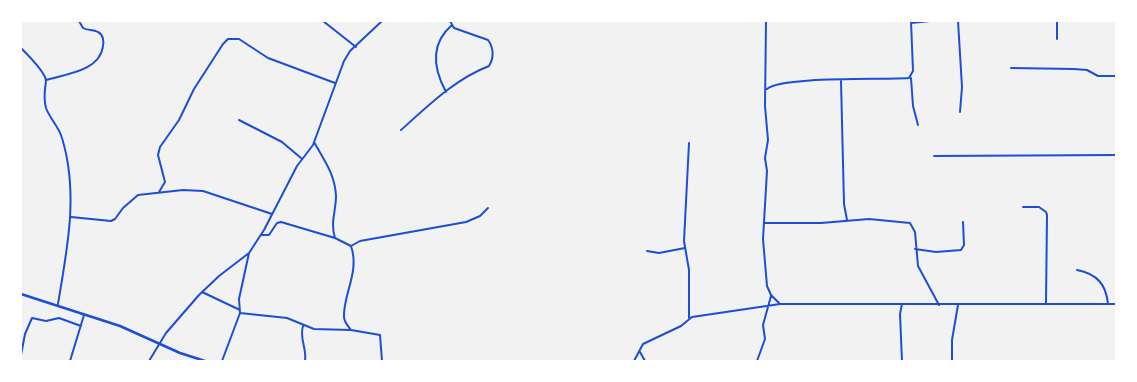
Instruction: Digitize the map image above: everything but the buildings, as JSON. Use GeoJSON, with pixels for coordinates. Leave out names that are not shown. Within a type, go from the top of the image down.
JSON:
{"type":"FeatureCollection","features":[{"type":"Feature","properties":{"kind":"main road"},"geometry":{"type":"LineString","coordinates":[[21,294],[58,304],[120,326],[198,360],[205,361]]}},
{"type":"Feature","properties":{"kind":"street"},"geometry":{"type":"LineString","coordinates":[[46,80],[91,66],[99,59],[103,47],[100,33],[87,30],[80,21]]}},
{"type":"Feature","properties":{"kind":"street"},"geometry":{"type":"LineString","coordinates":[[323,21],[356,46]]}},
{"type":"Feature","properties":{"kind":"street"},"geometry":{"type":"LineString","coordinates":[[149,361],[159,343],[202,292],[249,253],[302,158],[314,141],[344,61],[356,46],[382,21]]}},
{"type":"Feature","properties":{"kind":"street"},"geometry":{"type":"LineString","coordinates":[[401,130],[425,107],[464,78],[489,66],[493,58],[488,40],[459,30],[450,21]]}},
{"type":"Feature","properties":{"kind":"street"},"geometry":{"type":"LineString","coordinates":[[766,21],[765,275],[771,295],[780,304]]}},
{"type":"Feature","properties":{"kind":"street"},"geometry":{"type":"LineString","coordinates":[[918,125],[913,106],[911,78],[913,71],[911,22],[930,21]]}},
{"type":"Feature","properties":{"kind":"street"},"geometry":{"type":"LineString","coordinates":[[958,21],[962,87],[960,112]]}},
{"type":"Feature","properties":{"kind":"street"},"geometry":{"type":"LineString","coordinates":[[1057,21],[1057,39]]}},
{"type":"Feature","properties":{"kind":"street"},"geometry":{"type":"LineString","coordinates":[[446,92],[440,81],[435,54],[443,34],[452,25]]}},
{"type":"Feature","properties":{"kind":"street"},"geometry":{"type":"LineString","coordinates":[[159,192],[165,182],[158,155],[160,147],[179,120],[194,89],[222,44],[228,39],[239,39],[268,58],[335,83]]}},
{"type":"Feature","properties":{"kind":"street"},"geometry":{"type":"LineString","coordinates":[[21,48],[37,66],[46,80]]}},
{"type":"Feature","properties":{"kind":"street"},"geometry":{"type":"LineString","coordinates":[[1011,68],[1074,68],[1087,70],[1098,76],[1116,76]]}},
{"type":"Feature","properties":{"kind":"street"},"geometry":{"type":"LineString","coordinates":[[767,89],[774,84],[794,82],[911,78]]}},
{"type":"Feature","properties":{"kind":"street"},"geometry":{"type":"LineString","coordinates":[[46,80],[43,88],[45,104],[63,142],[71,193],[69,239],[58,304]]}},
{"type":"Feature","properties":{"kind":"street"},"geometry":{"type":"LineString","coordinates":[[842,81],[844,204],[846,221]]}},
{"type":"Feature","properties":{"kind":"street"},"geometry":{"type":"LineString","coordinates":[[239,120],[282,142],[302,158]]}},
{"type":"Feature","properties":{"kind":"street"},"geometry":{"type":"LineString","coordinates":[[314,141],[333,176],[336,198],[332,228],[335,238]]}},
{"type":"Feature","properties":{"kind":"street"},"geometry":{"type":"LineString","coordinates":[[689,318],[689,270],[685,248],[685,197],[690,143]]}},
{"type":"Feature","properties":{"kind":"street"},"geometry":{"type":"LineString","coordinates":[[934,156],[1116,155]]}},
{"type":"Feature","properties":{"kind":"street"},"geometry":{"type":"LineString","coordinates":[[70,218],[113,220],[134,197],[159,192],[203,190],[272,214]]}},
{"type":"Feature","properties":{"kind":"street"},"geometry":{"type":"LineString","coordinates":[[1023,207],[1039,207],[1046,212],[1046,303]]}},
{"type":"Feature","properties":{"kind":"street"},"geometry":{"type":"LineString","coordinates":[[351,246],[360,241],[466,222],[480,216],[488,208]]}},
{"type":"Feature","properties":{"kind":"street"},"geometry":{"type":"LineString","coordinates":[[765,223],[873,220],[910,223],[915,232],[918,266],[939,305]]}},
{"type":"Feature","properties":{"kind":"street"},"geometry":{"type":"LineString","coordinates":[[261,234],[270,235],[277,223],[281,222],[335,238],[351,246]]}},
{"type":"Feature","properties":{"kind":"street"},"geometry":{"type":"LineString","coordinates":[[915,249],[936,252],[961,250],[964,245],[963,222]]}},
{"type":"Feature","properties":{"kind":"street"},"geometry":{"type":"LineString","coordinates":[[351,246],[353,276],[344,315],[346,323],[352,330]]}},
{"type":"Feature","properties":{"kind":"street"},"geometry":{"type":"LineString","coordinates":[[647,251],[659,253],[685,248]]}},
{"type":"Feature","properties":{"kind":"street"},"geometry":{"type":"LineString","coordinates":[[222,361],[240,311],[239,299],[249,253]]}},
{"type":"Feature","properties":{"kind":"street"},"geometry":{"type":"LineString","coordinates":[[1077,270],[1097,278],[1106,289],[1108,304]]}},
{"type":"Feature","properties":{"kind":"street"},"geometry":{"type":"LineString","coordinates":[[202,292],[240,311],[287,318],[303,326],[352,330],[380,335],[382,361]]}},
{"type":"Feature","properties":{"kind":"street"},"geometry":{"type":"LineString","coordinates":[[757,361],[765,339],[763,324],[771,295]]}},
{"type":"Feature","properties":{"kind":"street"},"geometry":{"type":"LineString","coordinates":[[634,361],[643,344],[681,326],[689,318],[780,304],[1116,304]]}},
{"type":"Feature","properties":{"kind":"street"},"geometry":{"type":"LineString","coordinates":[[902,304],[900,314],[902,361]]}},
{"type":"Feature","properties":{"kind":"street"},"geometry":{"type":"LineString","coordinates":[[952,361],[952,340],[958,305]]}},
{"type":"Feature","properties":{"kind":"street"},"geometry":{"type":"LineString","coordinates":[[70,361],[85,314]]}},
{"type":"Feature","properties":{"kind":"street"},"geometry":{"type":"LineString","coordinates":[[21,355],[25,334],[32,318],[46,321],[59,318],[81,326]]}},
{"type":"Feature","properties":{"kind":"street"},"geometry":{"type":"LineString","coordinates":[[303,326],[301,333],[306,348],[305,361]]}},
{"type":"Feature","properties":{"kind":"street"},"geometry":{"type":"LineString","coordinates":[[639,352],[645,361]]}}]}
